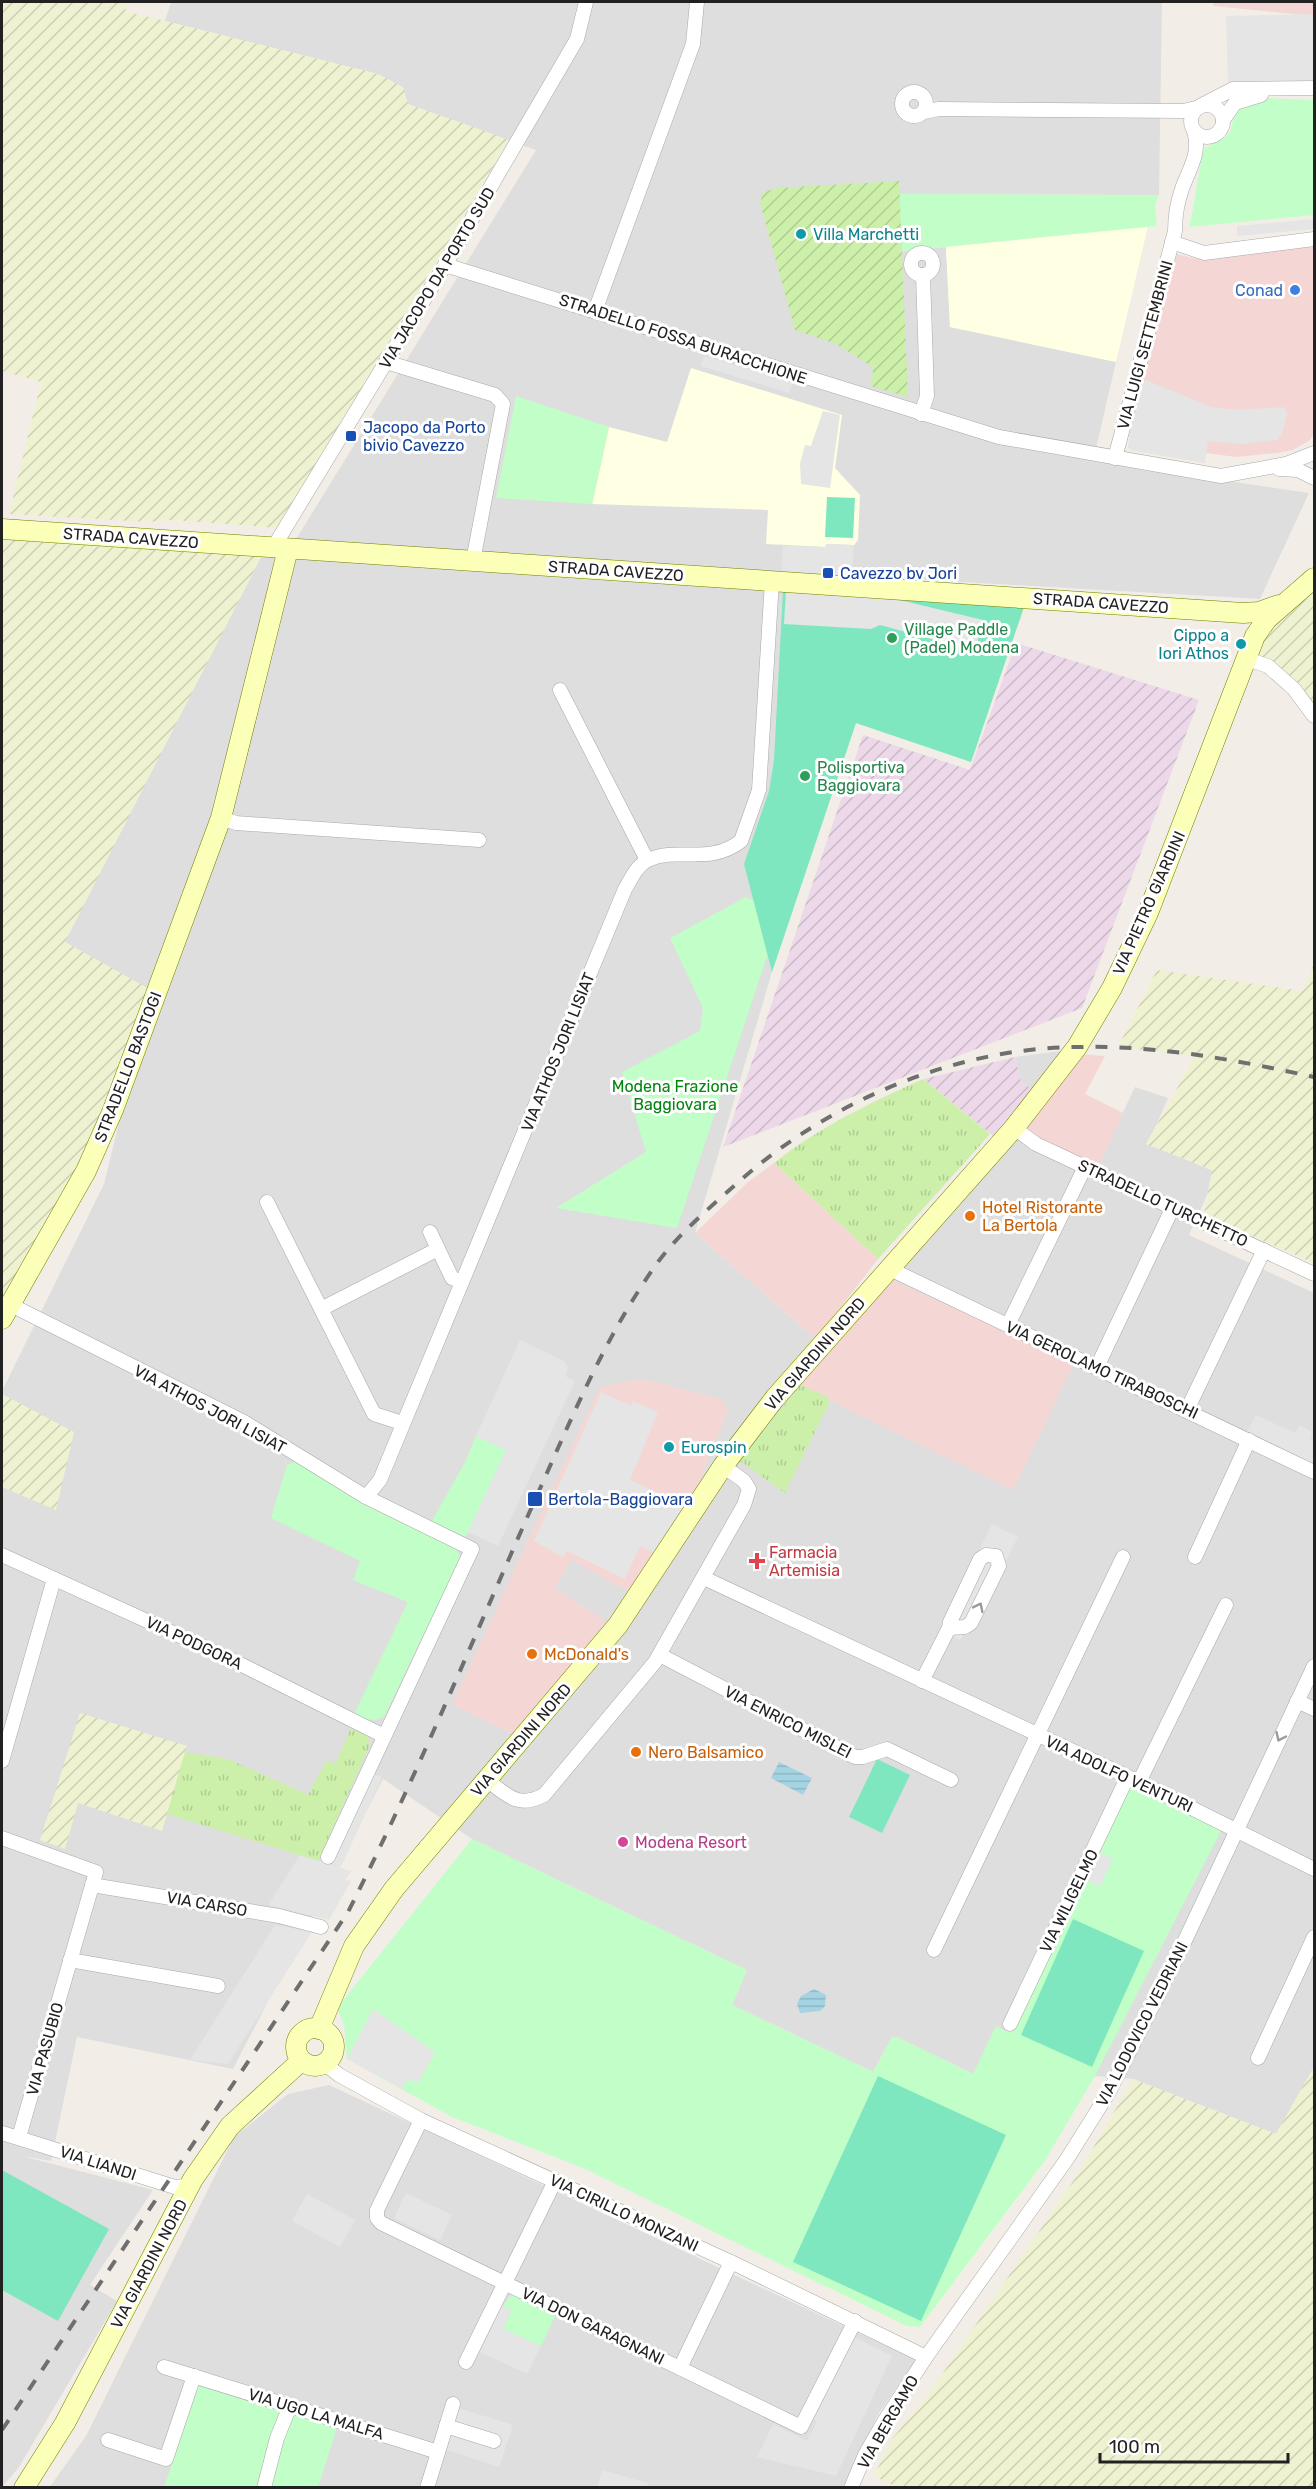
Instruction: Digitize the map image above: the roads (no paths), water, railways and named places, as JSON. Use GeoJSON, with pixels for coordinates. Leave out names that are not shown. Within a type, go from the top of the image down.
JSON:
{"type":"FeatureCollection","features":[{"type":"Feature","properties":{"kind":"main road","name":"STRADA CAVEZZO"},"geometry":{"type":"LineString","coordinates":[[2,529],[1230,612],[1259,612],[1290,601]]}},
{"type":"Feature","properties":{"kind":"main road","name":"STRADELLO BASTOGI"},"geometry":{"type":"LineString","coordinates":[[5,1311],[31,1272],[86,1171],[113,1110],[221,818],[280,548]]}},
{"type":"Feature","properties":{"kind":"main road","name":"VIA PIETRO GIARDINI"},"geometry":{"type":"LineString","coordinates":[[1014,1128],[1077,1047],[1112,988],[1148,913],[1244,658],[1255,636],[1267,619],[1314,578]]}},
{"type":"Feature","properties":{"kind":"main road"},"geometry":{"type":"LineString","coordinates":[[1230,612],[1245,628],[1244,658]]}},
{"type":"Feature","properties":{"kind":"main road","name":"VIA GIARDINI NORD"},"geometry":{"type":"LineString","coordinates":[[320,2029],[354,1946],[394,1889],[618,1625],[723,1466],[803,1364],[1014,1128]]}},
{"type":"Feature","properties":{"kind":"main road"},"geometry":{"type":"LineString","coordinates":[[309,2029],[320,2029],[326,2032],[333,2042],[333,2054],[325,2064],[312,2066],[301,2061],[296,2046],[300,2036],[309,2029]]}},
{"type":"Feature","properties":{"kind":"main road","name":"VIA GIARDINI NORD"},"geometry":{"type":"LineString","coordinates":[[24,2487],[64,2423],[193,2179],[230,2126],[301,2061]]}},
{"type":"Feature","properties":{"kind":"street","name":"VIA JACOPO DA PORTO SUD"},"geometry":{"type":"LineString","coordinates":[[280,548],[386,362],[577,39],[585,2]]}},
{"type":"Feature","properties":{"kind":"street"},"geometry":{"type":"LineString","coordinates":[[595,311],[693,44],[697,2]]}},
{"type":"Feature","properties":{"kind":"street"},"geometry":{"type":"LineString","coordinates":[[1193,129],[1191,117],[1198,107],[1233,90],[1314,88]]}},
{"type":"Feature","properties":{"kind":"street"},"geometry":{"type":"LineString","coordinates":[[1197,147],[1218,132],[1235,103],[1249,97],[1267,94],[1314,96]]}},
{"type":"Feature","properties":{"kind":"street"},"geometry":{"type":"LineString","coordinates":[[924,106],[939,109],[1172,111],[1216,107],[1223,120]]}},
{"type":"Feature","properties":{"kind":"street"},"geometry":{"type":"LineString","coordinates":[[1172,111],[1201,136],[1210,137]]}},
{"type":"Feature","properties":{"kind":"street","name":"VIA LUIGI SETTEMBRINI"},"geometry":{"type":"LineString","coordinates":[[1115,458],[1174,236],[1175,216],[1183,187],[1190,176],[1197,147],[1193,129]]}},
{"type":"Feature","properties":{"kind":"street"},"geometry":{"type":"LineString","coordinates":[[1174,236],[1204,252],[1314,239]]}},
{"type":"Feature","properties":{"kind":"street","name":"STRADELLO FOSSA BURACCHIONE"},"geometry":{"type":"LineString","coordinates":[[445,265],[999,437],[1221,476],[1256,471]]}},
{"type":"Feature","properties":{"kind":"street"},"geometry":{"type":"LineString","coordinates":[[921,414],[927,396],[923,275]]}},
{"type":"Feature","properties":{"kind":"street"},"geometry":{"type":"LineString","coordinates":[[386,362],[495,395],[503,405],[473,561]]}},
{"type":"Feature","properties":{"kind":"street"},"geometry":{"type":"LineString","coordinates":[[1256,471],[1314,453]]}},
{"type":"Feature","properties":{"kind":"street"},"geometry":{"type":"LineString","coordinates":[[1256,471],[1298,470],[1314,478]]}},
{"type":"Feature","properties":{"kind":"street"},"geometry":{"type":"LineString","coordinates":[[560,690],[646,860],[666,856],[719,854],[741,841],[759,790],[772,581]]}},
{"type":"Feature","properties":{"kind":"street"},"geometry":{"type":"LineString","coordinates":[[1244,658],[1268,666],[1294,689],[1314,717]]}},
{"type":"Feature","properties":{"kind":"street"},"geometry":{"type":"LineString","coordinates":[[221,818],[236,823],[479,840]]}},
{"type":"Feature","properties":{"kind":"street","name":"VIA ATHOS JORI LISIAT"},"geometry":{"type":"LineString","coordinates":[[5,1311],[244,1422],[366,1497],[380,1480],[625,889],[646,860]]}},
{"type":"Feature","properties":{"kind":"street","name":"STRADELLO TURCHETTO"},"geometry":{"type":"LineString","coordinates":[[1014,1128],[1036,1144],[1314,1274]]}},
{"type":"Feature","properties":{"kind":"street"},"geometry":{"type":"LineString","coordinates":[[1008,1326],[1085,1167]]}},
{"type":"Feature","properties":{"kind":"street"},"geometry":{"type":"LineString","coordinates":[[267,1203],[374,1414],[402,1423]]}},
{"type":"Feature","properties":{"kind":"street"},"geometry":{"type":"LineString","coordinates":[[1097,1367],[1173,1208]]}},
{"type":"Feature","properties":{"kind":"street"},"geometry":{"type":"LineString","coordinates":[[430,1232],[452,1278],[462,1282]]}},
{"type":"Feature","properties":{"kind":"street"},"geometry":{"type":"LineString","coordinates":[[321,1309],[438,1249]]}},
{"type":"Feature","properties":{"kind":"street"},"geometry":{"type":"LineString","coordinates":[[1187,1410],[1264,1250]]}},
{"type":"Feature","properties":{"kind":"street","name":"VIA GEROLAMO TIRABOSCHI"},"geometry":{"type":"LineString","coordinates":[[890,1269],[1314,1472]]}},
{"type":"Feature","properties":{"kind":"street"},"geometry":{"type":"LineString","coordinates":[[1195,1557],[1249,1440]]}},
{"type":"Feature","properties":{"kind":"street"},"geometry":{"type":"LineString","coordinates":[[487,1780],[515,1800],[536,1799],[544,1795],[660,1655],[744,1504],[749,1489],[744,1481],[723,1466]]}},
{"type":"Feature","properties":{"kind":"street"},"geometry":{"type":"LineString","coordinates":[[328,1857],[472,1549],[366,1497]]}},
{"type":"Feature","properties":{"kind":"street","name":"VIA PODGORA"},"geometry":{"type":"LineString","coordinates":[[2,1555],[224,1656],[384,1736]]}},
{"type":"Feature","properties":{"kind":"street"},"geometry":{"type":"LineString","coordinates":[[922,1681],[980,1559],[986,1555],[996,1556],[999,1566],[971,1623],[964,1627],[949,1628]]}},
{"type":"Feature","properties":{"kind":"street"},"geometry":{"type":"LineString","coordinates":[[934,1950],[1123,1557]]}},
{"type":"Feature","properties":{"kind":"street","name":"VIA ADOLFO VENTURI"},"geometry":{"type":"LineString","coordinates":[[704,1578],[1236,1829],[1314,1869]]}},
{"type":"Feature","properties":{"kind":"street"},"geometry":{"type":"LineString","coordinates":[[2,1761],[54,1579]]}},
{"type":"Feature","properties":{"kind":"street","name":"VIA WILIGELMO"},"geometry":{"type":"LineString","coordinates":[[1010,2024],[1133,1780],[1226,1605]]}},
{"type":"Feature","properties":{"kind":"street","name":"VIA ENRICO MISLEI"},"geometry":{"type":"LineString","coordinates":[[660,1655],[855,1757],[887,1749],[951,1780]]}},
{"type":"Feature","properties":{"kind":"street","name":"VIA LODOVICO VEDRIANI"},"geometry":{"type":"LineString","coordinates":[[926,2357],[1067,2159],[1108,2092],[1180,1951],[1314,1666]]}},
{"type":"Feature","properties":{"kind":"street"},"geometry":{"type":"LineString","coordinates":[[1297,1701],[1314,1710]]}},
{"type":"Feature","properties":{"kind":"street","name":"VIA CARSO"},"geometry":{"type":"LineString","coordinates":[[2,1838],[94,1878],[279,1916],[321,1927]]}},
{"type":"Feature","properties":{"kind":"street","name":"VIA PASUBIO"},"geometry":{"type":"LineString","coordinates":[[19,2138],[94,1878]]}},
{"type":"Feature","properties":{"kind":"street"},"geometry":{"type":"LineString","coordinates":[[1258,2058],[1314,1937]]}},
{"type":"Feature","properties":{"kind":"street"},"geometry":{"type":"LineString","coordinates":[[70,1960],[218,1986]]}},
{"type":"Feature","properties":{"kind":"street","name":"VIA CIRILLO MONZANI"},"geometry":{"type":"LineString","coordinates":[[325,2064],[339,2075],[421,2120],[731,2262],[926,2357]]}},
{"type":"Feature","properties":{"kind":"street","name":"VIA DON GARAGNANI"},"geometry":{"type":"LineString","coordinates":[[421,2120],[376,2210],[377,2218],[381,2223],[801,2427],[855,2321]]}},
{"type":"Feature","properties":{"kind":"street","name":"VIA LIANDI"},"geometry":{"type":"LineString","coordinates":[[2,2133],[175,2187],[185,2186],[193,2179]]}},
{"type":"Feature","properties":{"kind":"street"},"geometry":{"type":"LineString","coordinates":[[466,2362],[555,2181]]}},
{"type":"Feature","properties":{"kind":"street"},"geometry":{"type":"LineString","coordinates":[[680,2368],[731,2262]]}},
{"type":"Feature","properties":{"kind":"street","name":"VIA BERGAMO"},"geometry":{"type":"LineString","coordinates":[[852,2487],[865,2455],[926,2357]]}},
{"type":"Feature","properties":{"kind":"street","name":"VIA UGO LA MALFA"},"geometry":{"type":"LineString","coordinates":[[164,2367],[438,2452]]}},
{"type":"Feature","properties":{"kind":"street"},"geometry":{"type":"LineString","coordinates":[[108,2440],[166,2459],[194,2376]]}},
{"type":"Feature","properties":{"kind":"street"},"geometry":{"type":"LineString","coordinates":[[427,2487],[453,2404]]}},
{"type":"Feature","properties":{"kind":"street"},"geometry":{"type":"LineString","coordinates":[[264,2487],[277,2438],[290,2406]]}},
{"type":"Feature","properties":{"kind":"street"},"geometry":{"type":"LineString","coordinates":[[446,2426],[494,2441]]}},
{"type":"Feature","properties":{"kind":"water"},"geometry":{"type":"Polygon","coordinates":[[[779,1762],[812,1778],[803,1795],[771,1778],[779,1762]]]}},
{"type":"Feature","properties":{"kind":"water"},"geometry":{"type":"Polygon","coordinates":[[[814,1989],[826,1995],[825,2006],[820,2011],[800,2013],[797,2004],[801,1996],[814,1989]]]}},
{"type":"Feature","properties":{"kind":"railway"},"geometry":{"type":"LineString","coordinates":[[2,2430],[348,1912],[421,1760],[588,1382],[635,1296],[661,1258],[680,1236],[723,1195],[770,1156],[809,1129],[893,1086],[984,1057],[1030,1050],[1077,1047],[1137,1048],[1197,1055],[1314,1077]]}},
{"type":"Feature","properties":{"kind":"place","name":"Villa Marchetti"},"geometry":{"type":"Point","coordinates":[801,234]}},
{"type":"Feature","properties":{"kind":"place","name":"Conad"},"geometry":{"type":"Point","coordinates":[1295,290]}},
{"type":"Feature","properties":{"kind":"place","name":"Jacopo da Porto bivio Cavezzo"},"geometry":{"type":"Point","coordinates":[351,436]}},
{"type":"Feature","properties":{"kind":"place","name":"Cavezzo bv Jori"},"geometry":{"type":"Point","coordinates":[828,573]}},
{"type":"Feature","properties":{"kind":"place","name":"Village Paddle (Padel) Modena"},"geometry":{"type":"Point","coordinates":[892,638]}},
{"type":"Feature","properties":{"kind":"place","name":"Cippo a Iori Athos"},"geometry":{"type":"Point","coordinates":[1241,644]}},
{"type":"Feature","properties":{"kind":"place","name":"Polisportiva Baggiovara"},"geometry":{"type":"Point","coordinates":[805,776]}},
{"type":"Feature","properties":{"kind":"place","name":"Hotel Ristorante La Bertola"},"geometry":{"type":"Point","coordinates":[970,1216]}},
{"type":"Feature","properties":{"kind":"place","name":"Eurospin"},"geometry":{"type":"Point","coordinates":[669,1447]}},
{"type":"Feature","properties":{"kind":"place","name":"Bertola-Baggiovara"},"geometry":{"type":"Point","coordinates":[535,1499]}},
{"type":"Feature","properties":{"kind":"place","name":"Farmacia Artemisia"},"geometry":{"type":"Point","coordinates":[757,1561]}},
{"type":"Feature","properties":{"kind":"place","name":"McDonald's"},"geometry":{"type":"Point","coordinates":[532,1654]}},
{"type":"Feature","properties":{"kind":"place","name":"Nero Balsamico"},"geometry":{"type":"Point","coordinates":[636,1752]}},
{"type":"Feature","properties":{"kind":"place","name":"Modena Resort"},"geometry":{"type":"Point","coordinates":[623,1842]}},
{"type":"Feature","properties":{"kind":"park label","name":"Modena Frazione Baggiovara"},"geometry":{"type":"Point","coordinates":[675,1095]}}]}
